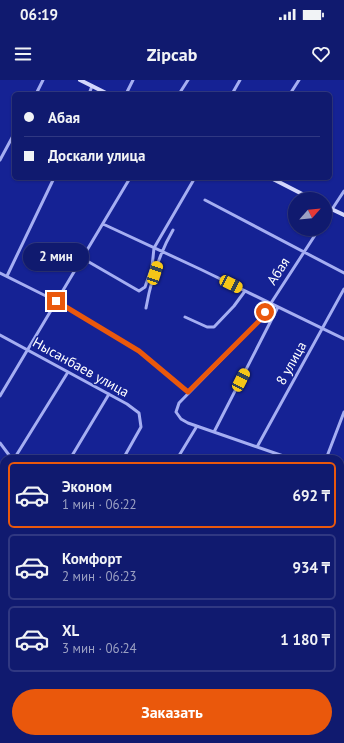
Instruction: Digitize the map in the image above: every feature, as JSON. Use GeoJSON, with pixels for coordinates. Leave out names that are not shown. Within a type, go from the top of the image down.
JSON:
{"type":"FeatureCollection","features":[{"type":"Feature","properties":{"kind":"street"},"geometry":{"type":"LineString","coordinates":[[37,92],[43,80]]}},
{"type":"Feature","properties":{"kind":"street"},"geometry":{"type":"LineString","coordinates":[[80,80],[104,92]]}},
{"type":"Feature","properties":{"kind":"street"},"geometry":{"type":"LineString","coordinates":[[127,92],[132,80]]}},
{"type":"Feature","properties":{"kind":"street"},"geometry":{"type":"LineString","coordinates":[[180,92],[188,80]]}},
{"type":"Feature","properties":{"kind":"street"},"geometry":{"type":"LineString","coordinates":[[233,92],[240,80]]}},
{"type":"Feature","properties":{"kind":"street"},"geometry":{"type":"LineString","coordinates":[[291,92],[299,80]]}},
{"type":"Feature","properties":{"kind":"street"},"geometry":{"type":"LineString","coordinates":[[90,92],[92,86]]}},
{"type":"Feature","properties":{"kind":"street"},"geometry":{"type":"LineString","coordinates":[[0,160],[12,138]]}},
{"type":"Feature","properties":{"kind":"street"},"geometry":{"type":"LineString","coordinates":[[7,276],[53,180]]}},
{"type":"Feature","properties":{"kind":"street"},"geometry":{"type":"LineString","coordinates":[[0,396],[129,180]]}},
{"type":"Feature","properties":{"kind":"street"},"geometry":{"type":"LineString","coordinates":[[281,180],[301,192]]}},
{"type":"Feature","properties":{"kind":"street"},"geometry":{"type":"LineString","coordinates":[[82,258],[140,291],[145,287],[152,267],[154,248],[193,181]]}},
{"type":"Feature","properties":{"kind":"street"},"geometry":{"type":"LineString","coordinates":[[344,191],[332,209],[344,215]]}},
{"type":"Feature","properties":{"kind":"street"},"geometry":{"type":"LineString","coordinates":[[205,200],[344,273]]}},
{"type":"Feature","properties":{"kind":"street"},"geometry":{"type":"LineString","coordinates":[[103,224],[344,339]]}},
{"type":"Feature","properties":{"kind":"street"},"geometry":{"type":"LineString","coordinates":[[146,308],[150,287],[161,251],[173,230]]}},
{"type":"Feature","properties":{"kind":"street","name":"Абая"},"geometry":{"type":"LineString","coordinates":[[197,426],[181,419],[176,412],[178,403],[260,320],[314,236]]}},
{"type":"Feature","properties":{"kind":"street"},"geometry":{"type":"LineString","coordinates":[[0,273],[56,301],[139,351],[188,392]]}},
{"type":"Feature","properties":{"kind":"street","name":"8 улица"},"geometry":{"type":"LineString","coordinates":[[257,447],[344,289]]}},
{"type":"Feature","properties":{"kind":"street"},"geometry":{"type":"LineString","coordinates":[[185,317],[207,327],[214,327],[234,306],[245,291]]}},
{"type":"Feature","properties":{"kind":"street"},"geometry":{"type":"LineString","coordinates":[[214,432],[278,307]]}},
{"type":"Feature","properties":{"kind":"street","name":"Нысанбаев улица"},"geometry":{"type":"LineString","coordinates":[[0,335],[127,404],[139,414],[141,427],[125,455]]}},
{"type":"Feature","properties":{"kind":"street"},"geometry":{"type":"LineString","coordinates":[[16,455],[68,372]]}},
{"type":"Feature","properties":{"kind":"street"},"geometry":{"type":"LineString","coordinates":[[72,455],[109,394]]}},
{"type":"Feature","properties":{"kind":"street"},"geometry":{"type":"LineString","coordinates":[[328,455],[344,412]]}},
{"type":"Feature","properties":{"kind":"street"},"geometry":{"type":"LineString","coordinates":[[179,455],[197,426],[280,455]]}},
{"type":"Feature","properties":{"kind":"street"},"geometry":{"type":"LineString","coordinates":[[0,442],[10,455]]}},
{"type":"Feature","properties":{"kind":"route"},"geometry":{"type":"LineString","coordinates":[[56,301],[139,351],[188,392],[260,320],[265,312]]}}]}
